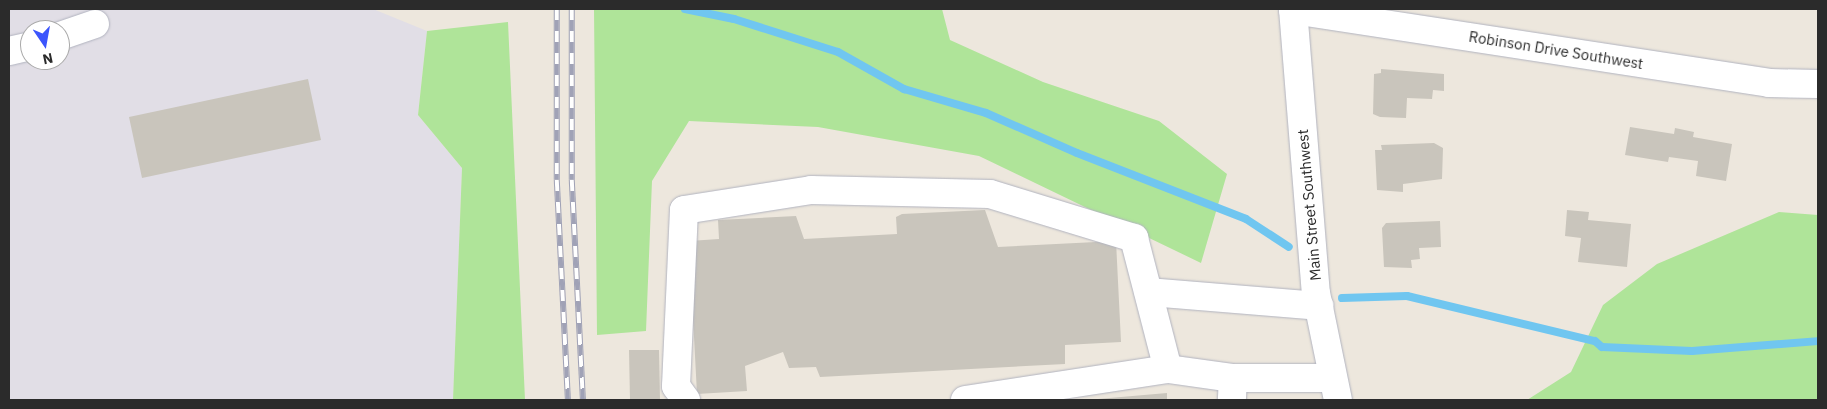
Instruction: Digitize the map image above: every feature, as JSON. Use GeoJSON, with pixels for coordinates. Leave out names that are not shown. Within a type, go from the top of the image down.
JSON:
{"type":"FeatureCollection","features":[{"type":"Feature","properties":{"kind":"street","name":"Robinson Drive Southwest"},"geometry":{"type":"LineString","coordinates":[[1293,9],[1769,83],[1818,84]]}},
{"type":"Feature","properties":{"kind":"street","name":"Main Street Southwest"},"geometry":{"type":"LineString","coordinates":[[1293,9],[1319,306],[1335,389]]}},
{"type":"Feature","properties":{"kind":"street"},"geometry":{"type":"LineString","coordinates":[[70,33],[95,24]]}},
{"type":"Feature","properties":{"kind":"street"},"geometry":{"type":"LineString","coordinates":[[686,400],[676,386],[684,210],[811,190],[990,194],[1134,238],[1168,369]]}},
{"type":"Feature","properties":{"kind":"street"},"geometry":{"type":"LineString","coordinates":[[1148,292],[1319,306]]}},
{"type":"Feature","properties":{"kind":"street"},"geometry":{"type":"LineString","coordinates":[[966,400],[1168,369],[1232,389],[1335,389]]}},
{"type":"Feature","properties":{"kind":"shaded area"},"geometry":{"type":"Polygon","coordinates":[[[9,9],[373,9],[427,31],[418,115],[462,168],[453,400],[9,400],[9,9]]]}},
{"type":"Feature","properties":{"kind":"green space"},"geometry":{"type":"Polygon","coordinates":[[[594,9],[942,9],[950,40],[1043,82],[1159,121],[1227,174],[1201,263],[979,156],[818,127],[689,121],[652,181],[646,331],[597,335],[594,9]]]}},
{"type":"Feature","properties":{"kind":"green space"},"geometry":{"type":"Polygon","coordinates":[[[508,22],[525,400],[453,400],[462,168],[418,115],[427,31],[508,22]]]}},
{"type":"Feature","properties":{"kind":"green space"},"geometry":{"type":"Polygon","coordinates":[[[1779,212],[1818,215],[1818,400],[1527,400],[1571,372],[1603,305],[1657,264],[1779,212]]]}},
{"type":"Feature","properties":{"kind":"building"},"geometry":{"type":"Polygon","coordinates":[[[1381,69],[1444,74],[1444,91],[1433,90],[1432,99],[1407,98],[1406,118],[1380,117],[1373,114],[1374,74],[1381,73],[1381,69]]]}},
{"type":"Feature","properties":{"kind":"building"},"geometry":{"type":"Polygon","coordinates":[[[308,79],[321,140],[142,178],[129,117],[308,79]]]}},
{"type":"Feature","properties":{"kind":"building"},"geometry":{"type":"Polygon","coordinates":[[[1630,127],[1674,134],[1675,128],[1694,132],[1693,137],[1732,144],[1726,181],[1696,176],[1698,161],[1669,157],[1668,162],[1625,155],[1630,127]]]}},
{"type":"Feature","properties":{"kind":"building"},"geometry":{"type":"Polygon","coordinates":[[[1434,143],[1443,148],[1442,179],[1403,184],[1403,192],[1377,190],[1375,150],[1382,150],[1381,145],[1434,143]]]}},
{"type":"Feature","properties":{"kind":"building"},"geometry":{"type":"Polygon","coordinates":[[[985,210],[998,247],[1116,241],[1121,342],[1065,345],[1065,364],[820,377],[816,367],[789,368],[783,352],[745,366],[747,391],[697,394],[689,241],[719,239],[718,220],[796,216],[804,239],[897,234],[896,217],[902,214],[985,210]]]}},
{"type":"Feature","properties":{"kind":"building"},"geometry":{"type":"Polygon","coordinates":[[[1567,210],[1589,212],[1588,220],[1631,224],[1627,267],[1578,262],[1581,238],[1565,236],[1567,210]]]}},
{"type":"Feature","properties":{"kind":"building"},"geometry":{"type":"Polygon","coordinates":[[[1440,221],[1441,247],[1419,248],[1420,259],[1411,260],[1412,268],[1384,267],[1382,228],[1386,223],[1440,221]]]}},
{"type":"Feature","properties":{"kind":"building"},"geometry":{"type":"Polygon","coordinates":[[[629,350],[659,350],[660,400],[630,400],[629,350]]]}},
{"type":"Feature","properties":{"kind":"building"},"geometry":{"type":"Polygon","coordinates":[[[1167,393],[1167,400],[1098,400],[1098,399],[1167,393]]]}},
{"type":"Feature","properties":{"kind":"waterway"},"geometry":{"type":"LineString","coordinates":[[685,9],[734,19],[838,52],[904,89],[986,113],[1077,153],[1246,219],[1289,247]]}},
{"type":"Feature","properties":{"kind":"waterway"},"geometry":{"type":"LineString","coordinates":[[1342,298],[1407,296],[1595,341],[1602,347],[1692,351],[1818,341]]}},
{"type":"Feature","properties":{"kind":"railway"},"geometry":{"type":"LineString","coordinates":[[557,9],[557,180],[568,400]]}},
{"type":"Feature","properties":{"kind":"railway"},"geometry":{"type":"LineString","coordinates":[[572,9],[572,180],[583,400]]}}]}
